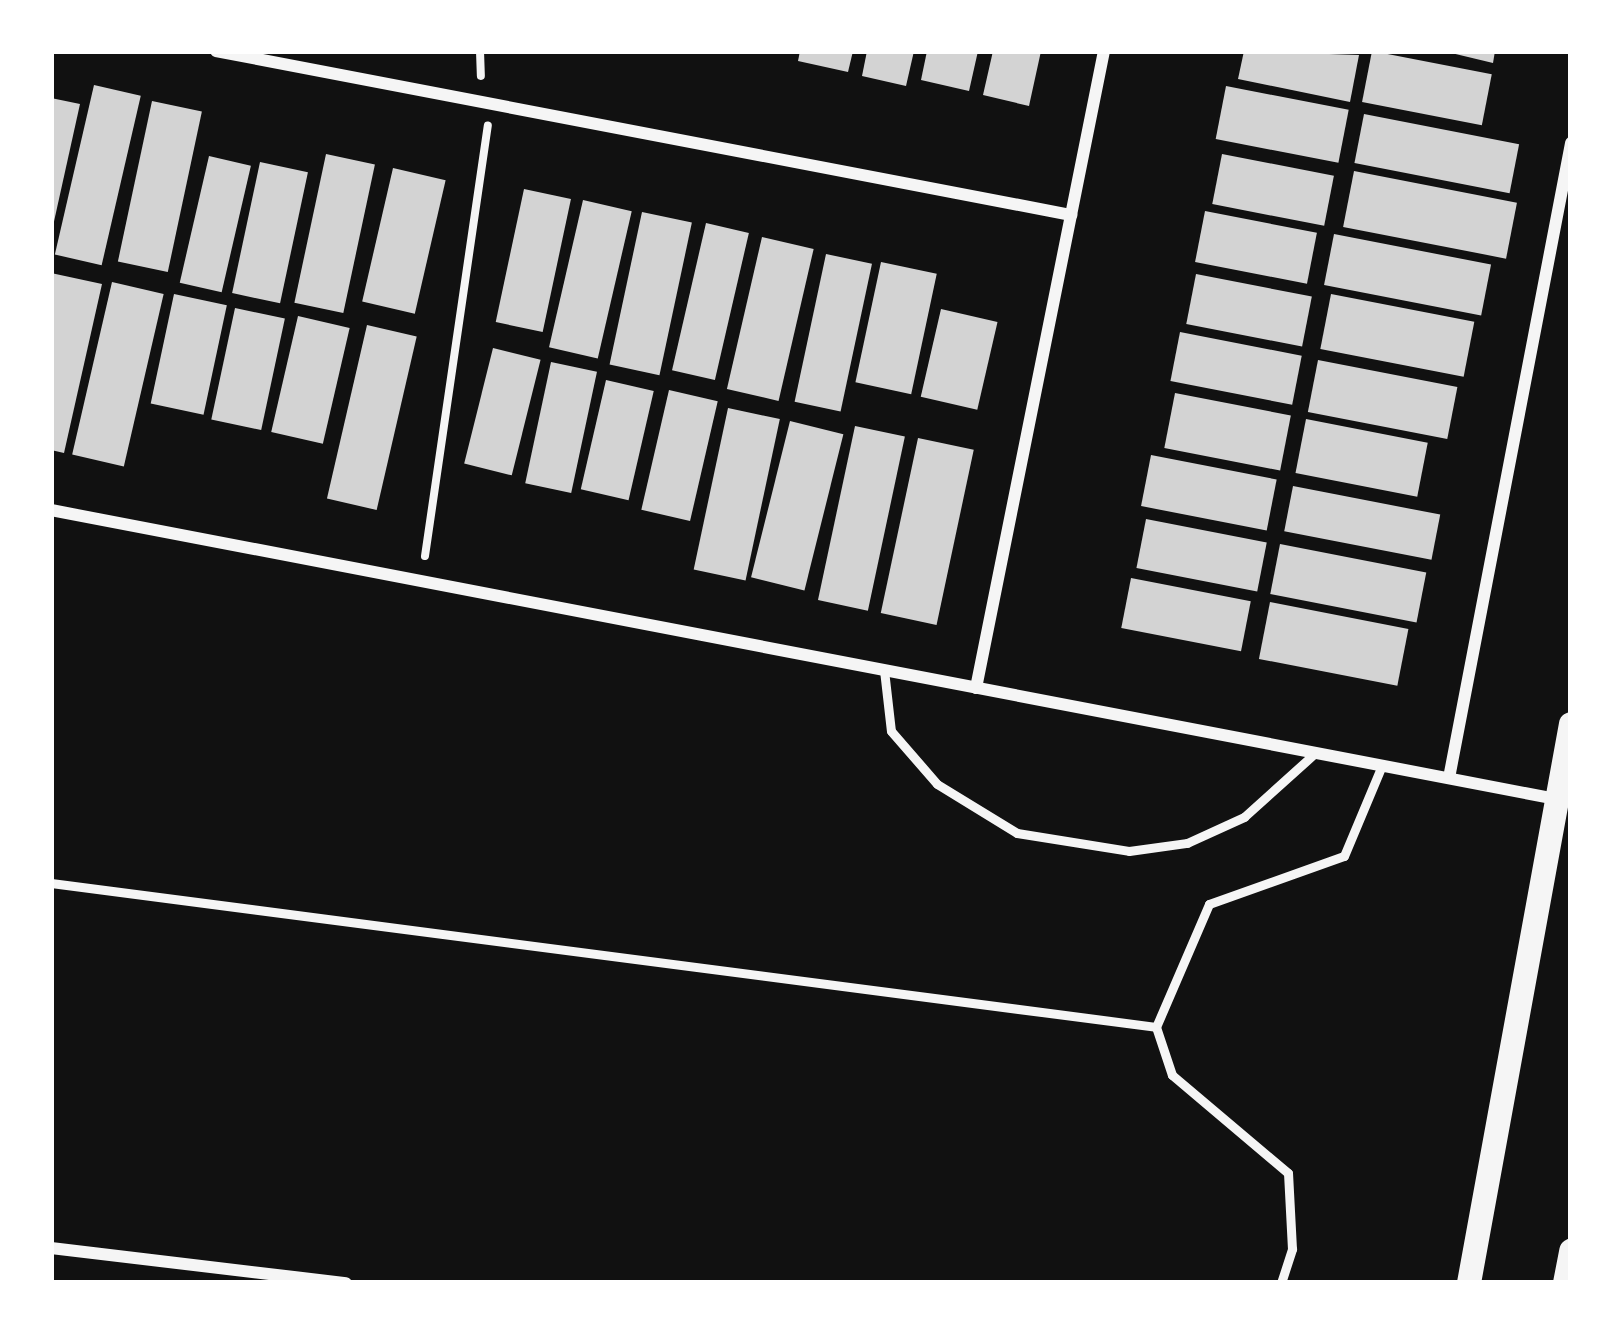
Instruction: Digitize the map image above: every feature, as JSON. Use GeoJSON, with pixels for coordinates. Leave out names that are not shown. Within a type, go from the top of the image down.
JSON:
{"type":"FeatureCollection","features":[{"type":"Feature","properties":{"kind":"main road"},"geometry":{"type":"LineString","coordinates":[[1468,1283],[1571,724]]}},
{"type":"Feature","properties":{"kind":"main road"},"geometry":{"type":"LineString","coordinates":[[1565,1283],[1571,1251]]}},
{"type":"Feature","properties":{"kind":"street"},"geometry":{"type":"LineString","coordinates":[[216,51],[1071,215]]}},
{"type":"Feature","properties":{"kind":"street"},"geometry":{"type":"LineString","coordinates":[[976,688],[1104,51]]}},
{"type":"Feature","properties":{"kind":"street"},"geometry":{"type":"LineString","coordinates":[[1450,778],[1571,143]]}},
{"type":"Feature","properties":{"kind":"street"},"geometry":{"type":"LineString","coordinates":[[51,511],[1556,799]]}},
{"type":"Feature","properties":{"kind":"street"},"geometry":{"type":"LineString","coordinates":[[51,1248],[346,1283]]}},
{"type":"Feature","properties":{"kind":"lane"},"geometry":{"type":"LineString","coordinates":[[884,670],[891,731],[937,784],[1017,833],[1129,851],[1187,843],[1244,817],[1315,753]]}},
{"type":"Feature","properties":{"kind":"lane"},"geometry":{"type":"LineString","coordinates":[[1282,1283],[1292,1249],[1288,1173],[1172,1076],[1156,1027],[1209,904],[1344,856],[1382,765]]}},
{"type":"Feature","properties":{"kind":"lane"},"geometry":{"type":"LineString","coordinates":[[51,883],[1156,1027]]}},
{"type":"Feature","properties":{"kind":"path"},"geometry":{"type":"LineString","coordinates":[[421,581],[491,106],[480,51]]}},
{"type":"Feature","properties":{"kind":"building"},"geometry":{"type":"Polygon","coordinates":[[[800,51],[853,51],[848,72],[798,61],[800,51]]]}},
{"type":"Feature","properties":{"kind":"building"},"geometry":{"type":"Polygon","coordinates":[[[867,51],[914,51],[906,86],[862,76],[867,51]]]}},
{"type":"Feature","properties":{"kind":"building"},"geometry":{"type":"Polygon","coordinates":[[[927,51],[978,51],[969,91],[921,80],[927,51]]]}},
{"type":"Feature","properties":{"kind":"building"},"geometry":{"type":"Polygon","coordinates":[[[993,51],[1041,51],[1029,106],[983,95],[993,51]]]}},
{"type":"Feature","properties":{"kind":"building"},"geometry":{"type":"Polygon","coordinates":[[[1244,51],[1359,55],[1350,102],[1238,79],[1244,51]]]}},
{"type":"Feature","properties":{"kind":"building"},"geometry":{"type":"Polygon","coordinates":[[[1372,51],[1492,74],[1482,125],[1362,102],[1372,51]]]}},
{"type":"Feature","properties":{"kind":"building"},"geometry":{"type":"Polygon","coordinates":[[[1443,51],[1495,51],[1493,63],[1443,51]]]}},
{"type":"Feature","properties":{"kind":"building"},"geometry":{"type":"Polygon","coordinates":[[[94,85],[141,96],[102,265],[55,255],[94,85]]]}},
{"type":"Feature","properties":{"kind":"building"},"geometry":{"type":"Polygon","coordinates":[[[1226,86],[1349,110],[1338,163],[1216,139],[1226,86]]]}},
{"type":"Feature","properties":{"kind":"building"},"geometry":{"type":"Polygon","coordinates":[[[51,98],[80,104],[53,226],[51,226],[51,98]]]}},
{"type":"Feature","properties":{"kind":"building"},"geometry":{"type":"Polygon","coordinates":[[[152,101],[202,112],[168,272],[118,261],[152,101]]]}},
{"type":"Feature","properties":{"kind":"building"},"geometry":{"type":"Polygon","coordinates":[[[1364,114],[1519,144],[1510,193],[1354,163],[1364,114]]]}},
{"type":"Feature","properties":{"kind":"building"},"geometry":{"type":"Polygon","coordinates":[[[326,154],[375,164],[343,313],[294,303],[326,154]]]}},
{"type":"Feature","properties":{"kind":"building"},"geometry":{"type":"Polygon","coordinates":[[[1222,154],[1334,176],[1324,226],[1212,204],[1222,154]]]}},
{"type":"Feature","properties":{"kind":"building"},"geometry":{"type":"Polygon","coordinates":[[[209,156],[251,166],[222,292],[180,283],[209,156]]]}},
{"type":"Feature","properties":{"kind":"building"},"geometry":{"type":"Polygon","coordinates":[[[260,162],[308,172],[280,303],[232,293],[260,162]]]}},
{"type":"Feature","properties":{"kind":"building"},"geometry":{"type":"Polygon","coordinates":[[[393,168],[446,180],[415,314],[362,301],[393,168]]]}},
{"type":"Feature","properties":{"kind":"building"},"geometry":{"type":"Polygon","coordinates":[[[1354,171],[1517,203],[1506,259],[1343,227],[1354,171]]]}},
{"type":"Feature","properties":{"kind":"building"},"geometry":{"type":"Polygon","coordinates":[[[524,189],[571,199],[543,332],[496,322],[524,189]]]}},
{"type":"Feature","properties":{"kind":"building"},"geometry":{"type":"Polygon","coordinates":[[[583,200],[632,211],[598,358],[549,347],[583,200]]]}},
{"type":"Feature","properties":{"kind":"building"},"geometry":{"type":"Polygon","coordinates":[[[1205,211],[1317,233],[1307,284],[1195,262],[1205,211]]]}},
{"type":"Feature","properties":{"kind":"building"},"geometry":{"type":"Polygon","coordinates":[[[642,212],[692,223],[659,375],[610,365],[642,212]]]}},
{"type":"Feature","properties":{"kind":"building"},"geometry":{"type":"Polygon","coordinates":[[[706,223],[749,233],[715,380],[672,370],[706,223]]]}},
{"type":"Feature","properties":{"kind":"building"},"geometry":{"type":"Polygon","coordinates":[[[1334,234],[1491,265],[1481,316],[1324,285],[1334,234]]]}},
{"type":"Feature","properties":{"kind":"building"},"geometry":{"type":"Polygon","coordinates":[[[762,237],[814,249],[779,401],[727,389],[762,237]]]}},
{"type":"Feature","properties":{"kind":"building"},"geometry":{"type":"Polygon","coordinates":[[[826,254],[872,264],[841,411],[795,402],[826,254]]]}},
{"type":"Feature","properties":{"kind":"building"},"geometry":{"type":"Polygon","coordinates":[[[881,262],[937,274],[911,394],[855,382],[881,262]]]}},
{"type":"Feature","properties":{"kind":"building"},"geometry":{"type":"Polygon","coordinates":[[[51,273],[102,284],[64,453],[51,450],[51,273]]]}},
{"type":"Feature","properties":{"kind":"building"},"geometry":{"type":"Polygon","coordinates":[[[1196,274],[1312,297],[1302,347],[1186,324],[1196,274]]]}},
{"type":"Feature","properties":{"kind":"building"},"geometry":{"type":"Polygon","coordinates":[[[112,282],[164,294],[124,466],[72,454],[112,282]]]}},
{"type":"Feature","properties":{"kind":"building"},"geometry":{"type":"Polygon","coordinates":[[[174,294],[227,305],[204,415],[151,404],[174,294]]]}},
{"type":"Feature","properties":{"kind":"building"},"geometry":{"type":"Polygon","coordinates":[[[1331,294],[1474,322],[1464,377],[1320,349],[1331,294]]]}},
{"type":"Feature","properties":{"kind":"building"},"geometry":{"type":"Polygon","coordinates":[[[235,308],[285,319],[261,430],[211,420],[235,308]]]}},
{"type":"Feature","properties":{"kind":"building"},"geometry":{"type":"Polygon","coordinates":[[[941,309],[998,322],[977,410],[921,397],[941,309]]]}},
{"type":"Feature","properties":{"kind":"building"},"geometry":{"type":"Polygon","coordinates":[[[298,316],[350,328],[323,444],[271,432],[298,316]]]}},
{"type":"Feature","properties":{"kind":"building"},"geometry":{"type":"Polygon","coordinates":[[[367,325],[417,336],[377,510],[327,498],[367,325]]]}},
{"type":"Feature","properties":{"kind":"building"},"geometry":{"type":"Polygon","coordinates":[[[1180,332],[1302,356],[1292,405],[1170,381],[1180,332]]]}},
{"type":"Feature","properties":{"kind":"building"},"geometry":{"type":"Polygon","coordinates":[[[493,348],[541,360],[512,475],[464,463],[493,348]]]}},
{"type":"Feature","properties":{"kind":"building"},"geometry":{"type":"Polygon","coordinates":[[[1318,360],[1457,387],[1447,439],[1308,412],[1318,360]]]}},
{"type":"Feature","properties":{"kind":"building"},"geometry":{"type":"Polygon","coordinates":[[[551,362],[597,372],[571,493],[525,483],[551,362]]]}},
{"type":"Feature","properties":{"kind":"building"},"geometry":{"type":"Polygon","coordinates":[[[606,380],[654,391],[629,500],[581,489],[606,380]]]}},
{"type":"Feature","properties":{"kind":"building"},"geometry":{"type":"Polygon","coordinates":[[[669,390],[718,401],[690,521],[641,510],[669,390]]]}},
{"type":"Feature","properties":{"kind":"building"},"geometry":{"type":"Polygon","coordinates":[[[1175,393],[1291,416],[1280,470],[1164,448],[1175,393]]]}},
{"type":"Feature","properties":{"kind":"building"},"geometry":{"type":"Polygon","coordinates":[[[728,408],[780,419],[746,580],[694,569],[728,408]]]}},
{"type":"Feature","properties":{"kind":"building"},"geometry":{"type":"Polygon","coordinates":[[[1306,419],[1428,443],[1417,497],[1296,473],[1306,419]]]}},
{"type":"Feature","properties":{"kind":"building"},"geometry":{"type":"Polygon","coordinates":[[[790,421],[843,434],[804,591],[751,577],[790,421]]]}},
{"type":"Feature","properties":{"kind":"building"},"geometry":{"type":"Polygon","coordinates":[[[855,426],[905,437],[868,611],[818,600],[855,426]]]}},
{"type":"Feature","properties":{"kind":"building"},"geometry":{"type":"Polygon","coordinates":[[[918,438],[974,450],[937,625],[881,613],[918,438]]]}},
{"type":"Feature","properties":{"kind":"building"},"geometry":{"type":"Polygon","coordinates":[[[1151,455],[1277,479],[1267,530],[1141,506],[1151,455]]]}},
{"type":"Feature","properties":{"kind":"building"},"geometry":{"type":"Polygon","coordinates":[[[1293,486],[1440,515],[1431,560],[1284,531],[1293,486]]]}},
{"type":"Feature","properties":{"kind":"building"},"geometry":{"type":"Polygon","coordinates":[[[1146,519],[1267,542],[1257,592],[1136,568],[1146,519]]]}},
{"type":"Feature","properties":{"kind":"building"},"geometry":{"type":"Polygon","coordinates":[[[1280,544],[1426,572],[1417,622],[1270,594],[1280,544]]]}},
{"type":"Feature","properties":{"kind":"building"},"geometry":{"type":"Polygon","coordinates":[[[1131,578],[1251,601],[1241,651],[1121,628],[1131,578]]]}},
{"type":"Feature","properties":{"kind":"building"},"geometry":{"type":"Polygon","coordinates":[[[1270,602],[1408,629],[1397,686],[1259,659],[1270,602]]]}}]}
